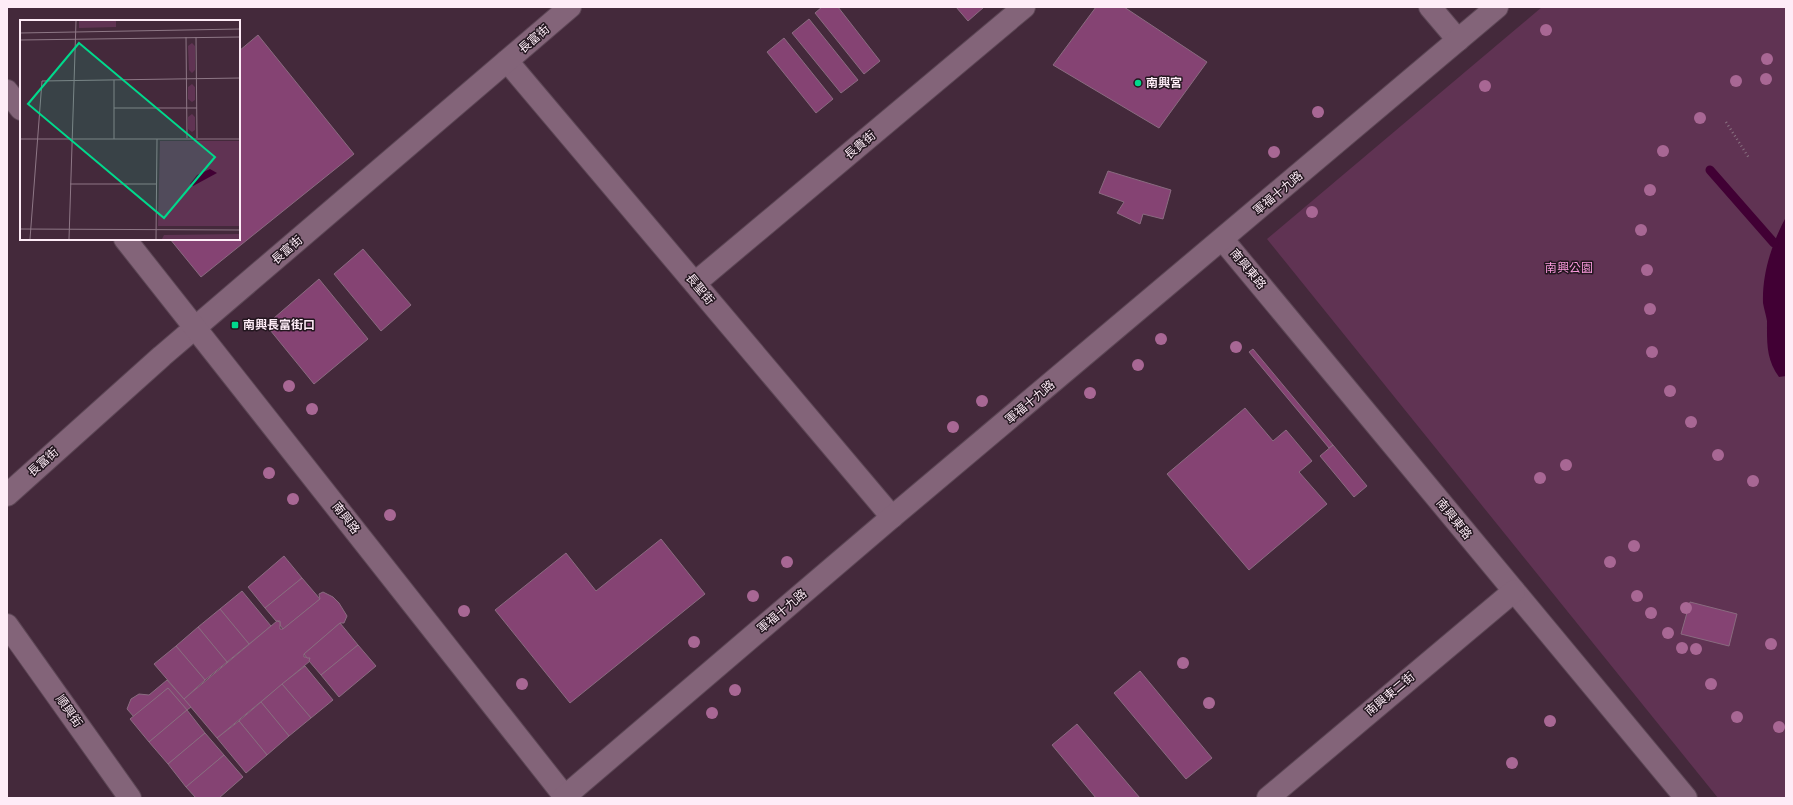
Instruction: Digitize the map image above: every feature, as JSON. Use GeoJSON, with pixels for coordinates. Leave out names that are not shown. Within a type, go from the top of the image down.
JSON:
{"type":"FeatureCollection","features":[{"type":"Feature","properties":{"kind":"street","name":"長富街"},"geometry":{"type":"LineString","coordinates":[[7,495],[196,328],[570,7]]}},
{"type":"Feature","properties":{"kind":"street","name":"長貴街"},"geometry":{"type":"LineString","coordinates":[[696,284],[1024,7]]}},
{"type":"Feature","properties":{"kind":"street"},"geometry":{"type":"LineString","coordinates":[[1430,7],[1458,40]]}},
{"type":"Feature","properties":{"kind":"street","name":"軍福十九路"},"geometry":{"type":"LineString","coordinates":[[565,798],[892,517],[1498,7]]}},
{"type":"Feature","properties":{"kind":"street","name":"長聖街"},"geometry":{"type":"LineString","coordinates":[[507,62],[892,517]]}},
{"type":"Feature","properties":{"kind":"street"},"geometry":{"type":"LineString","coordinates":[[7,91],[20,108]]}},
{"type":"Feature","properties":{"kind":"street","name":"南興路"},"geometry":{"type":"LineString","coordinates":[[126,240],[565,798]]}},
{"type":"Feature","properties":{"kind":"street","name":"南興東路"},"geometry":{"type":"LineString","coordinates":[[1223,240],[1686,798]]}},
{"type":"Feature","properties":{"kind":"street","name":"南興東二街"},"geometry":{"type":"LineString","coordinates":[[1268,798],[1514,591]]}},
{"type":"Feature","properties":{"kind":"street","name":"順興街"},"geometry":{"type":"LineString","coordinates":[[7,625],[130,798]]}},
{"type":"Feature","properties":{"kind":"path"},"geometry":{"type":"LineString","coordinates":[[1726,122],[1749,158]]}},
{"type":"Feature","properties":{"kind":"green space","name":"南興公園"},"geometry":{"type":"Polygon","coordinates":[[[1542,7],[1786,7],[1786,798],[1718,798],[1267,239],[1542,7]]]}},
{"type":"Feature","properties":{"kind":"shaded area"},"geometry":{"type":"Polygon","coordinates":[[[1786,217],[1786,376],[1779,377],[1769,357],[1767,321],[1763,303],[1763,292],[1766,269],[1772,248],[1786,217]]]}},
{"type":"Feature","properties":{"kind":"building"},"geometry":{"type":"Polygon","coordinates":[[[822,7],[838,7],[880,61],[864,74],[815,13],[822,7]]]}},
{"type":"Feature","properties":{"kind":"building"},"geometry":{"type":"Polygon","coordinates":[[[956,7],[984,7],[968,21],[956,7]]]}},
{"type":"Feature","properties":{"kind":"building","name":"南興宮"},"geometry":{"type":"Polygon","coordinates":[[[1096,7],[1124,7],[1207,62],[1159,128],[1053,65],[1096,7]]]}},
{"type":"Feature","properties":{"kind":"building"},"geometry":{"type":"Polygon","coordinates":[[[809,19],[858,80],[841,93],[792,33],[809,19]]]}},
{"type":"Feature","properties":{"kind":"building"},"geometry":{"type":"Polygon","coordinates":[[[258,35],[354,154],[201,277],[171,240],[240,240],[240,50],[258,35]]]}},
{"type":"Feature","properties":{"kind":"building"},"geometry":{"type":"Polygon","coordinates":[[[784,38],[833,99],[816,113],[767,52],[784,38]]]}},
{"type":"Feature","properties":{"kind":"building"},"geometry":{"type":"Polygon","coordinates":[[[1108,171],[1171,190],[1163,219],[1143,214],[1140,224],[1117,213],[1124,202],[1099,193],[1108,171]]]}},
{"type":"Feature","properties":{"kind":"building"},"geometry":{"type":"Polygon","coordinates":[[[363,249],[411,305],[381,331],[334,274],[363,249]]]}},
{"type":"Feature","properties":{"kind":"building"},"geometry":{"type":"Polygon","coordinates":[[[319,279],[368,339],[314,384],[266,325],[319,279]]]}},
{"type":"Feature","properties":{"kind":"building"},"geometry":{"type":"Polygon","coordinates":[[[1253,349],[1333,445],[1329,448],[1249,352],[1253,349]]]}},
{"type":"Feature","properties":{"kind":"building"},"geometry":{"type":"Polygon","coordinates":[[[1245,408],[1273,441],[1286,430],[1312,461],[1299,472],[1327,504],[1249,570],[1167,474],[1245,408]]]}},
{"type":"Feature","properties":{"kind":"building"},"geometry":{"type":"Polygon","coordinates":[[[1333,445],[1367,486],[1354,497],[1320,456],[1333,445]]]}},
{"type":"Feature","properties":{"kind":"building"},"geometry":{"type":"Polygon","coordinates":[[[661,539],[705,594],[570,703],[495,610],[566,553],[596,591],[661,539]]]}},
{"type":"Feature","properties":{"kind":"building"},"geometry":{"type":"Polygon","coordinates":[[[284,556],[302,578],[265,608],[248,587],[284,556]]]}},
{"type":"Feature","properties":{"kind":"building"},"geometry":{"type":"Polygon","coordinates":[[[302,578],[320,599],[283,629],[280,625],[280,621],[276,621],[265,608],[302,578]]]}},
{"type":"Feature","properties":{"kind":"building"},"geometry":{"type":"Polygon","coordinates":[[[242,591],[271,626],[249,644],[220,609],[242,591]]]}},
{"type":"Feature","properties":{"kind":"building"},"geometry":{"type":"Polygon","coordinates":[[[323,592],[333,597],[339,603],[347,616],[344,623],[340,623],[304,654],[304,657],[309,657],[310,661],[217,738],[184,699],[277,621],[280,622],[280,629],[283,629],[320,599],[319,594],[323,592]]]}},
{"type":"Feature","properties":{"kind":"building"},"geometry":{"type":"Polygon","coordinates":[[[1690,602],[1737,614],[1729,646],[1681,634],[1690,602]]]}},
{"type":"Feature","properties":{"kind":"building"},"geometry":{"type":"Polygon","coordinates":[[[220,609],[249,644],[227,662],[198,627],[220,609]]]}},
{"type":"Feature","properties":{"kind":"building"},"geometry":{"type":"Polygon","coordinates":[[[340,623],[358,645],[321,675],[309,661],[310,658],[307,658],[304,654],[340,623]]]}},
{"type":"Feature","properties":{"kind":"building"},"geometry":{"type":"Polygon","coordinates":[[[198,627],[227,662],[205,680],[176,646],[198,627]]]}},
{"type":"Feature","properties":{"kind":"building"},"geometry":{"type":"Polygon","coordinates":[[[358,645],[376,666],[339,697],[321,675],[358,645]]]}},
{"type":"Feature","properties":{"kind":"building"},"geometry":{"type":"Polygon","coordinates":[[[176,646],[205,680],[184,699],[154,664],[176,646]]]}},
{"type":"Feature","properties":{"kind":"building"},"geometry":{"type":"Polygon","coordinates":[[[305,666],[333,700],[311,718],[282,684],[305,666]]]}},
{"type":"Feature","properties":{"kind":"building"},"geometry":{"type":"Polygon","coordinates":[[[1140,671],[1212,758],[1186,779],[1114,693],[1140,671]]]}},
{"type":"Feature","properties":{"kind":"building"},"geometry":{"type":"Polygon","coordinates":[[[167,680],[191,707],[187,710],[168,688],[134,717],[127,709],[131,699],[139,694],[149,695],[167,680]]]}},
{"type":"Feature","properties":{"kind":"building"},"geometry":{"type":"Polygon","coordinates":[[[282,684],[311,718],[289,736],[261,702],[282,684]]]}},
{"type":"Feature","properties":{"kind":"building"},"geometry":{"type":"Polygon","coordinates":[[[168,688],[187,710],[149,742],[130,719],[168,688]]]}},
{"type":"Feature","properties":{"kind":"building"},"geometry":{"type":"Polygon","coordinates":[[[261,702],[289,736],[267,755],[239,721],[261,702]]]}},
{"type":"Feature","properties":{"kind":"building"},"geometry":{"type":"Polygon","coordinates":[[[187,710],[205,733],[168,764],[149,742],[187,710]]]}},
{"type":"Feature","properties":{"kind":"building"},"geometry":{"type":"Polygon","coordinates":[[[239,721],[267,755],[246,773],[217,738],[239,721]]]}},
{"type":"Feature","properties":{"kind":"building"},"geometry":{"type":"Polygon","coordinates":[[[1077,724],[1140,798],[1096,798],[1052,745],[1077,724]]]}},
{"type":"Feature","properties":{"kind":"building"},"geometry":{"type":"Polygon","coordinates":[[[205,733],[224,755],[186,787],[168,764],[205,733]]]}},
{"type":"Feature","properties":{"kind":"building"},"geometry":{"type":"Polygon","coordinates":[[[224,755],[243,777],[219,798],[196,798],[186,787],[224,755]]]}},
{"type":"Feature","properties":{"kind":"waterway"},"geometry":{"type":"LineString","coordinates":[[1710,170],[1774,243]]}},
{"type":"Feature","properties":{"kind":"place","name":"南興宮"},"geometry":{"type":"Point","coordinates":[1138,83]}},
{"type":"Feature","properties":{"kind":"place","name":"南興長富街口"},"geometry":{"type":"Point","coordinates":[235,325]}}]}
